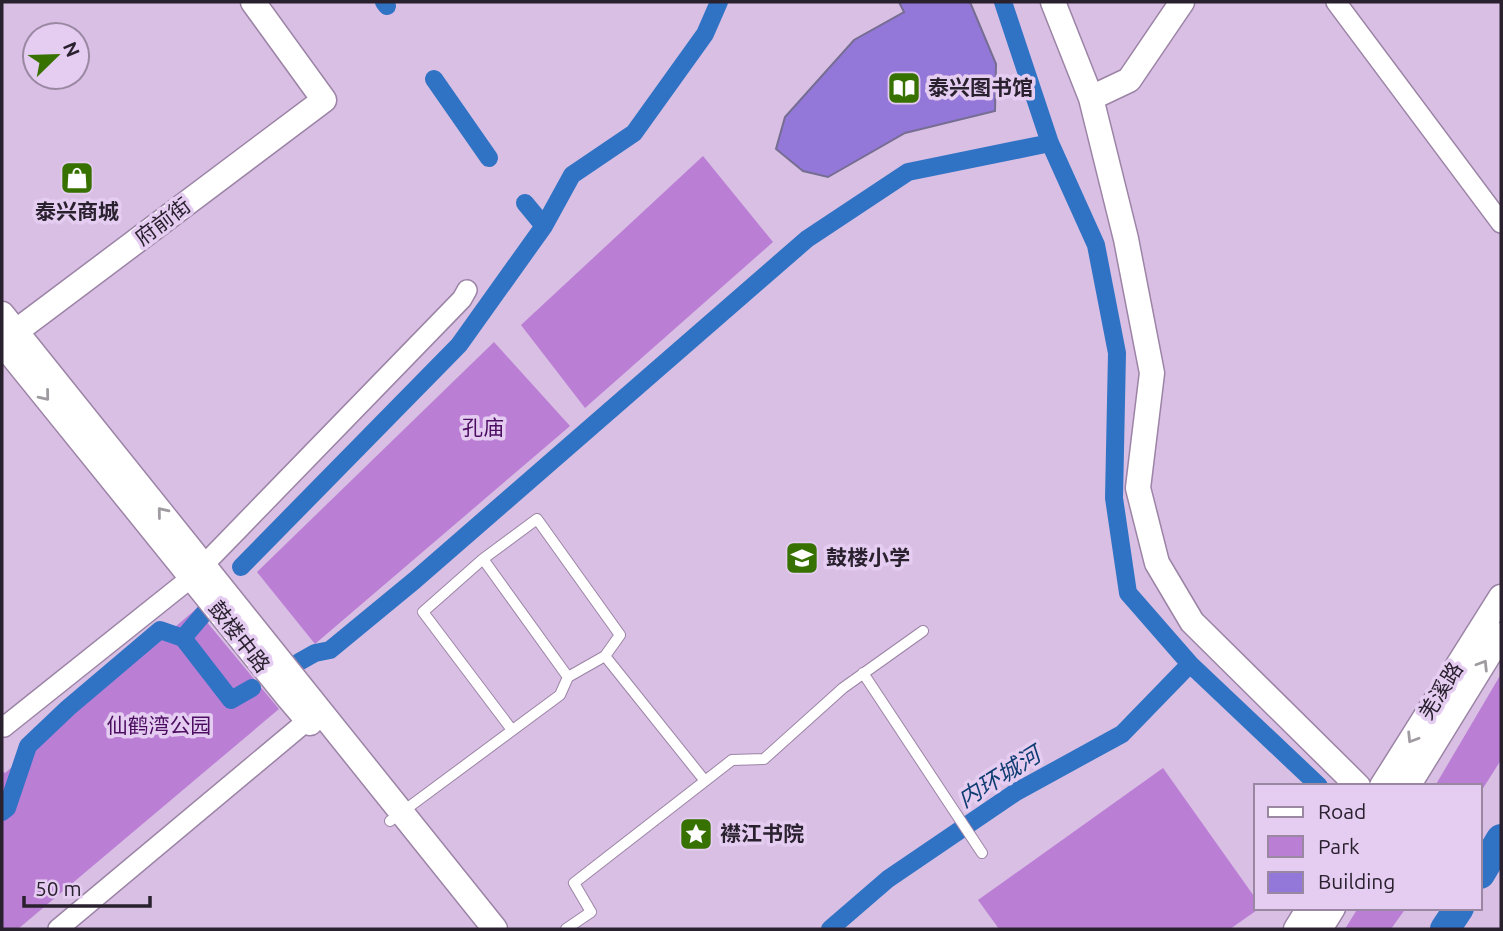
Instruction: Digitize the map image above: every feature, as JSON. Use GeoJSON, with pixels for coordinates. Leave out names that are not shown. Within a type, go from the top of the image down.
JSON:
{"type":"FeatureCollection","features":[{"type":"Feature","properties":{"kind":"street","name":"府前街"},"geometry":{"type":"LineString","coordinates":[[5,333],[324,100],[253,2]]}},
{"type":"Feature","properties":{"kind":"street"},"geometry":{"type":"LineString","coordinates":[[1053,2],[1091,97],[1126,239],[1152,373],[1138,488],[1157,563],[1192,622],[1356,784]]}},
{"type":"Feature","properties":{"kind":"street"},"geometry":{"type":"LineString","coordinates":[[1091,97],[1129,80],[1182,2]]}},
{"type":"Feature","properties":{"kind":"street"},"geometry":{"type":"LineString","coordinates":[[1336,2],[1501,223]]}},
{"type":"Feature","properties":{"kind":"street"},"geometry":{"type":"LineString","coordinates":[[2,724],[4,727],[198,570],[467,290]]}},
{"type":"Feature","properties":{"kind":"street","name":"鼓楼中路"},"geometry":{"type":"LineString","coordinates":[[5,333],[198,570],[308,720],[396,816],[478,929]]}},
{"type":"Feature","properties":{"kind":"street"},"geometry":{"type":"LineString","coordinates":[[198,570],[396,816],[495,929]]}},
{"type":"Feature","properties":{"kind":"street","name":"羌溪路"},"geometry":{"type":"LineString","coordinates":[[1383,784],[1501,597]]}},
{"type":"Feature","properties":{"kind":"street","name":"羌溪路"},"geometry":{"type":"LineString","coordinates":[[1409,784],[1501,635]]}},
{"type":"Feature","properties":{"kind":"street"},"geometry":{"type":"LineString","coordinates":[[58,929],[308,720]]}},
{"type":"Feature","properties":{"kind":"street"},"geometry":{"type":"LineString","coordinates":[[1296,929],[1308,910]]}},
{"type":"Feature","properties":{"kind":"street"},"geometry":{"type":"LineString","coordinates":[[1320,929],[1332,910]]}},
{"type":"Feature","properties":{"kind":"lane"},"geometry":{"type":"LineString","coordinates":[[396,816],[560,695],[568,677],[605,656],[620,635],[537,519],[483,559],[423,612],[512,730]]}},
{"type":"Feature","properties":{"kind":"lane"},"geometry":{"type":"LineString","coordinates":[[483,559],[568,677]]}},
{"type":"Feature","properties":{"kind":"lane"},"geometry":{"type":"LineString","coordinates":[[566,929],[592,912],[575,883],[732,760],[764,759],[842,688],[923,631]]}},
{"type":"Feature","properties":{"kind":"lane"},"geometry":{"type":"LineString","coordinates":[[605,656],[705,781]]}},
{"type":"Feature","properties":{"kind":"lane"},"geometry":{"type":"LineString","coordinates":[[863,673],[982,853]]}},
{"type":"Feature","properties":{"kind":"green space"},"geometry":{"type":"Polygon","coordinates":[[[703,156],[773,242],[585,408],[521,325],[703,156]]]}},
{"type":"Feature","properties":{"kind":"green space","name":"孔庙"},"geometry":{"type":"Polygon","coordinates":[[[494,342],[570,426],[315,644],[257,572],[494,342]]]}},
{"type":"Feature","properties":{"kind":"green space","name":"仙鹤湾公园"},"geometry":{"type":"Polygon","coordinates":[[[196,609],[279,709],[18,929],[2,929],[2,771],[5,773],[196,609]]]}},
{"type":"Feature","properties":{"kind":"green space"},"geometry":{"type":"Polygon","coordinates":[[[1501,674],[1501,760],[1482,790],[1482,784],[1436,784],[1501,674]]]}},
{"type":"Feature","properties":{"kind":"green space"},"geometry":{"type":"Polygon","coordinates":[[[1163,768],[1254,896],[1254,910],[1257,910],[1230,929],[999,929],[978,900],[1163,768]]]}},
{"type":"Feature","properties":{"kind":"green space"},"geometry":{"type":"Polygon","coordinates":[[[1357,910],[1405,910],[1391,929],[1345,929],[1357,910]]]}},
{"type":"Feature","properties":{"kind":"building","name":"泰兴图书馆"},"geometry":{"type":"Polygon","coordinates":[[[899,2],[970,2],[996,64],[995,111],[905,133],[828,177],[803,171],[776,149],[785,117],[854,40],[904,12],[899,2]]]}},
{"type":"Feature","properties":{"kind":"waterway"},"geometry":{"type":"LineString","coordinates":[[384,2],[387,6]]}},
{"type":"Feature","properties":{"kind":"waterway"},"geometry":{"type":"LineString","coordinates":[[241,567],[459,345],[544,226],[572,175],[634,133],[705,34],[719,2]]}},
{"type":"Feature","properties":{"kind":"waterway"},"geometry":{"type":"LineString","coordinates":[[1003,2],[1050,143],[1096,245],[1117,353],[1114,498],[1128,593],[1190,664],[1317,784]]}},
{"type":"Feature","properties":{"kind":"waterway"},"geometry":{"type":"LineString","coordinates":[[434,79],[489,158]]}},
{"type":"Feature","properties":{"kind":"waterway"},"geometry":{"type":"LineString","coordinates":[[299,662],[315,653],[330,650],[415,580],[807,239],[908,172],[1050,143]]}},
{"type":"Feature","properties":{"kind":"waterway"},"geometry":{"type":"LineString","coordinates":[[525,203],[544,226]]}},
{"type":"Feature","properties":{"kind":"waterway"},"geometry":{"type":"LineString","coordinates":[[183,638],[206,611]]}},
{"type":"Feature","properties":{"kind":"waterway"},"geometry":{"type":"LineString","coordinates":[[2,812],[7,808],[28,746],[68,708],[160,630],[183,638],[231,700],[252,688]]}},
{"type":"Feature","properties":{"kind":"waterway","name":"内环城河"},"geometry":{"type":"LineString","coordinates":[[830,929],[888,879],[1016,792],[1122,734],[1190,664]]}},
{"type":"Feature","properties":{"kind":"waterway"},"geometry":{"type":"LineString","coordinates":[[1482,871],[1501,839]]}},
{"type":"Feature","properties":{"kind":"waterway"},"geometry":{"type":"LineString","coordinates":[[1451,910],[1455,914]]}},
{"type":"Feature","properties":{"kind":"waterway"},"geometry":{"type":"LineString","coordinates":[[1445,929],[1458,910]]}},
{"type":"Feature","properties":{"kind":"place","name":"泰兴图书馆"},"geometry":{"type":"Point","coordinates":[904,88]}},
{"type":"Feature","properties":{"kind":"place","name":"泰兴商城"},"geometry":{"type":"Point","coordinates":[77,178]}},
{"type":"Feature","properties":{"kind":"place","name":"鼓楼小学"},"geometry":{"type":"Point","coordinates":[802,558]}},
{"type":"Feature","properties":{"kind":"place","name":"襟江书院"},"geometry":{"type":"Point","coordinates":[696,834]}}]}
